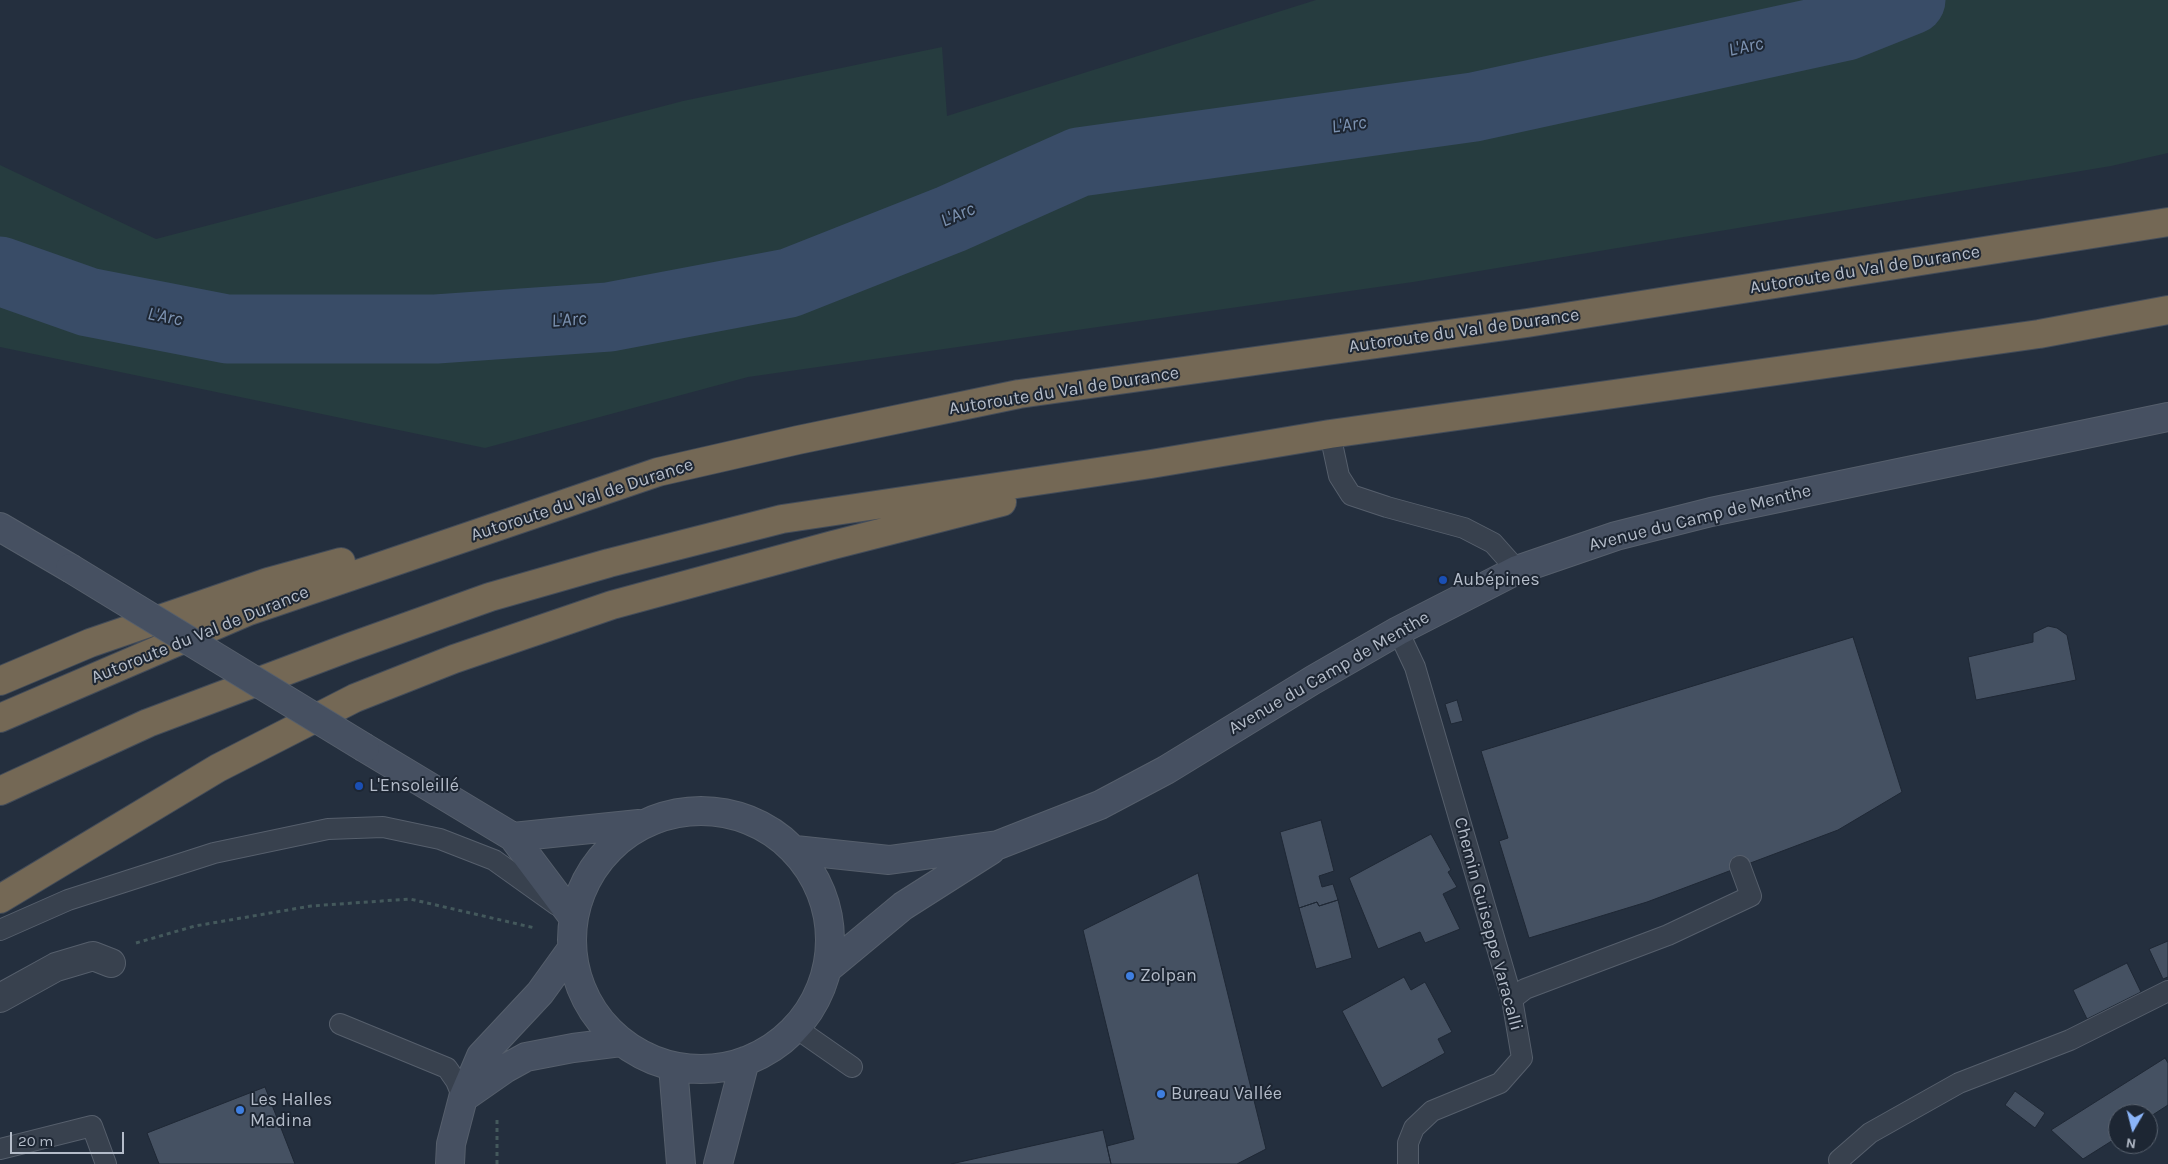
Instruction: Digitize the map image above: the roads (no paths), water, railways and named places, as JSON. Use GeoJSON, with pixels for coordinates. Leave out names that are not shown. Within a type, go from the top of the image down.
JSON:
{"type":"FeatureCollection","features":[{"type":"Feature","properties":{"kind":"highway","name":"Autoroute du Val de Durance"},"geometry":{"type":"LineString","coordinates":[[0,718],[249,611],[658,472],[798,440],[1019,394],[1527,323],[2168,222]]}},
{"type":"Feature","properties":{"kind":"highway"},"geometry":{"type":"LineString","coordinates":[[0,791],[148,723],[490,597],[608,563],[782,519],[1151,464],[1330,434],[2040,334],[2168,310]]}},
{"type":"Feature","properties":{"kind":"highway"},"geometry":{"type":"LineString","coordinates":[[0,899],[218,768],[355,698],[454,659],[612,605],[833,545],[1151,464]]}},
{"type":"Feature","properties":{"kind":"highway"},"geometry":{"type":"LineString","coordinates":[[0,681],[90,643],[268,582],[658,472]]}},
{"type":"Feature","properties":{"kind":"main road","name":"Avenue du Camp de Menthe"},"geometry":{"type":"LineString","coordinates":[[827,969],[903,906],[998,845],[1100,805],[1158,774],[1398,631],[1517,570],[1616,536],[1711,512],[1884,474],[2168,417]]}},
{"type":"Feature","properties":{"kind":"main road"},"geometry":{"type":"LineString","coordinates":[[0,528],[70,568],[513,837],[571,935],[576,976],[586,1001],[602,1024],[621,1042],[646,1056],[672,1066],[697,1069],[721,1068],[745,1062],[764,1053],[796,1028],[813,1004],[827,969],[830,943],[829,918],[822,893],[811,870],[795,850],[769,829],[739,816],[707,810],[673,813],[642,824],[513,837]]}},
{"type":"Feature","properties":{"kind":"main road"},"geometry":{"type":"LineString","coordinates":[[450,1164],[451,1144],[463,1098],[481,1056],[540,993],[571,935],[586,879],[610,847],[642,824]]}},
{"type":"Feature","properties":{"kind":"main road","name":"Avenue du Camp de Menthe"},"geometry":{"type":"LineString","coordinates":[[795,850],[889,860],[998,845]]}},
{"type":"Feature","properties":{"kind":"main road"},"geometry":{"type":"LineString","coordinates":[[463,1098],[506,1068],[526,1057],[573,1048],[621,1042]]}},
{"type":"Feature","properties":{"kind":"main road"},"geometry":{"type":"LineString","coordinates":[[718,1164],[745,1062]]}},
{"type":"Feature","properties":{"kind":"main road"},"geometry":{"type":"LineString","coordinates":[[672,1066],[681,1164]]}},
{"type":"Feature","properties":{"kind":"street"},"geometry":{"type":"LineString","coordinates":[[0,998],[56,967],[102,960]]}},
{"type":"Feature","properties":{"kind":"lane"},"geometry":{"type":"LineString","coordinates":[[1330,434],[1339,476],[1351,495],[1464,528],[1493,543],[1517,570]]}},
{"type":"Feature","properties":{"kind":"lane","name":"Chemin Guiseppe Varacalli"},"geometry":{"type":"LineString","coordinates":[[1398,631],[1416,667],[1512,999],[1522,1058],[1500,1083],[1432,1111],[1414,1128],[1408,1143],[1408,1164]]}},
{"type":"Feature","properties":{"kind":"lane"},"geometry":{"type":"LineString","coordinates":[[0,930],[68,900],[214,853],[328,829],[383,828],[440,839],[494,860],[571,935]]}},
{"type":"Feature","properties":{"kind":"lane"},"geometry":{"type":"LineString","coordinates":[[1512,999],[1525,989],[1668,935],[1751,896],[1740,866]]}},
{"type":"Feature","properties":{"kind":"lane"},"geometry":{"type":"LineString","coordinates":[[1837,1163],[1870,1133],[1959,1083],[2070,1040],[2168,991]]}},
{"type":"Feature","properties":{"kind":"lane"},"geometry":{"type":"LineString","coordinates":[[340,1024],[447,1068],[456,1081],[463,1098]]}},
{"type":"Feature","properties":{"kind":"lane"},"geometry":{"type":"LineString","coordinates":[[796,1028],[852,1067]]}},
{"type":"Feature","properties":{"kind":"lane"},"geometry":{"type":"LineString","coordinates":[[0,1150],[92,1126],[106,1164]]}},
{"type":"Feature","properties":{"kind":"waterway","name":"L'Arc"},"geometry":{"type":"LineString","coordinates":[[0,271],[88,302],[227,329],[436,329],[609,317],[789,283],[951,219],[1079,162],[1474,107],[1846,26],[1911,0]]}},
{"type":"Feature","properties":{"kind":"place","name":"Aubépines"},"geometry":{"type":"Point","coordinates":[1443,580]}},
{"type":"Feature","properties":{"kind":"place","name":"L'Ensoleillé"},"geometry":{"type":"Point","coordinates":[359,786]}},
{"type":"Feature","properties":{"kind":"place","name":"Zolpan"},"geometry":{"type":"Point","coordinates":[1130,976]}},
{"type":"Feature","properties":{"kind":"place","name":"Bureau Vallée"},"geometry":{"type":"Point","coordinates":[1161,1094]}},
{"type":"Feature","properties":{"kind":"place","name":"Les Halles Madina"},"geometry":{"type":"Point","coordinates":[240,1110]}}]}
